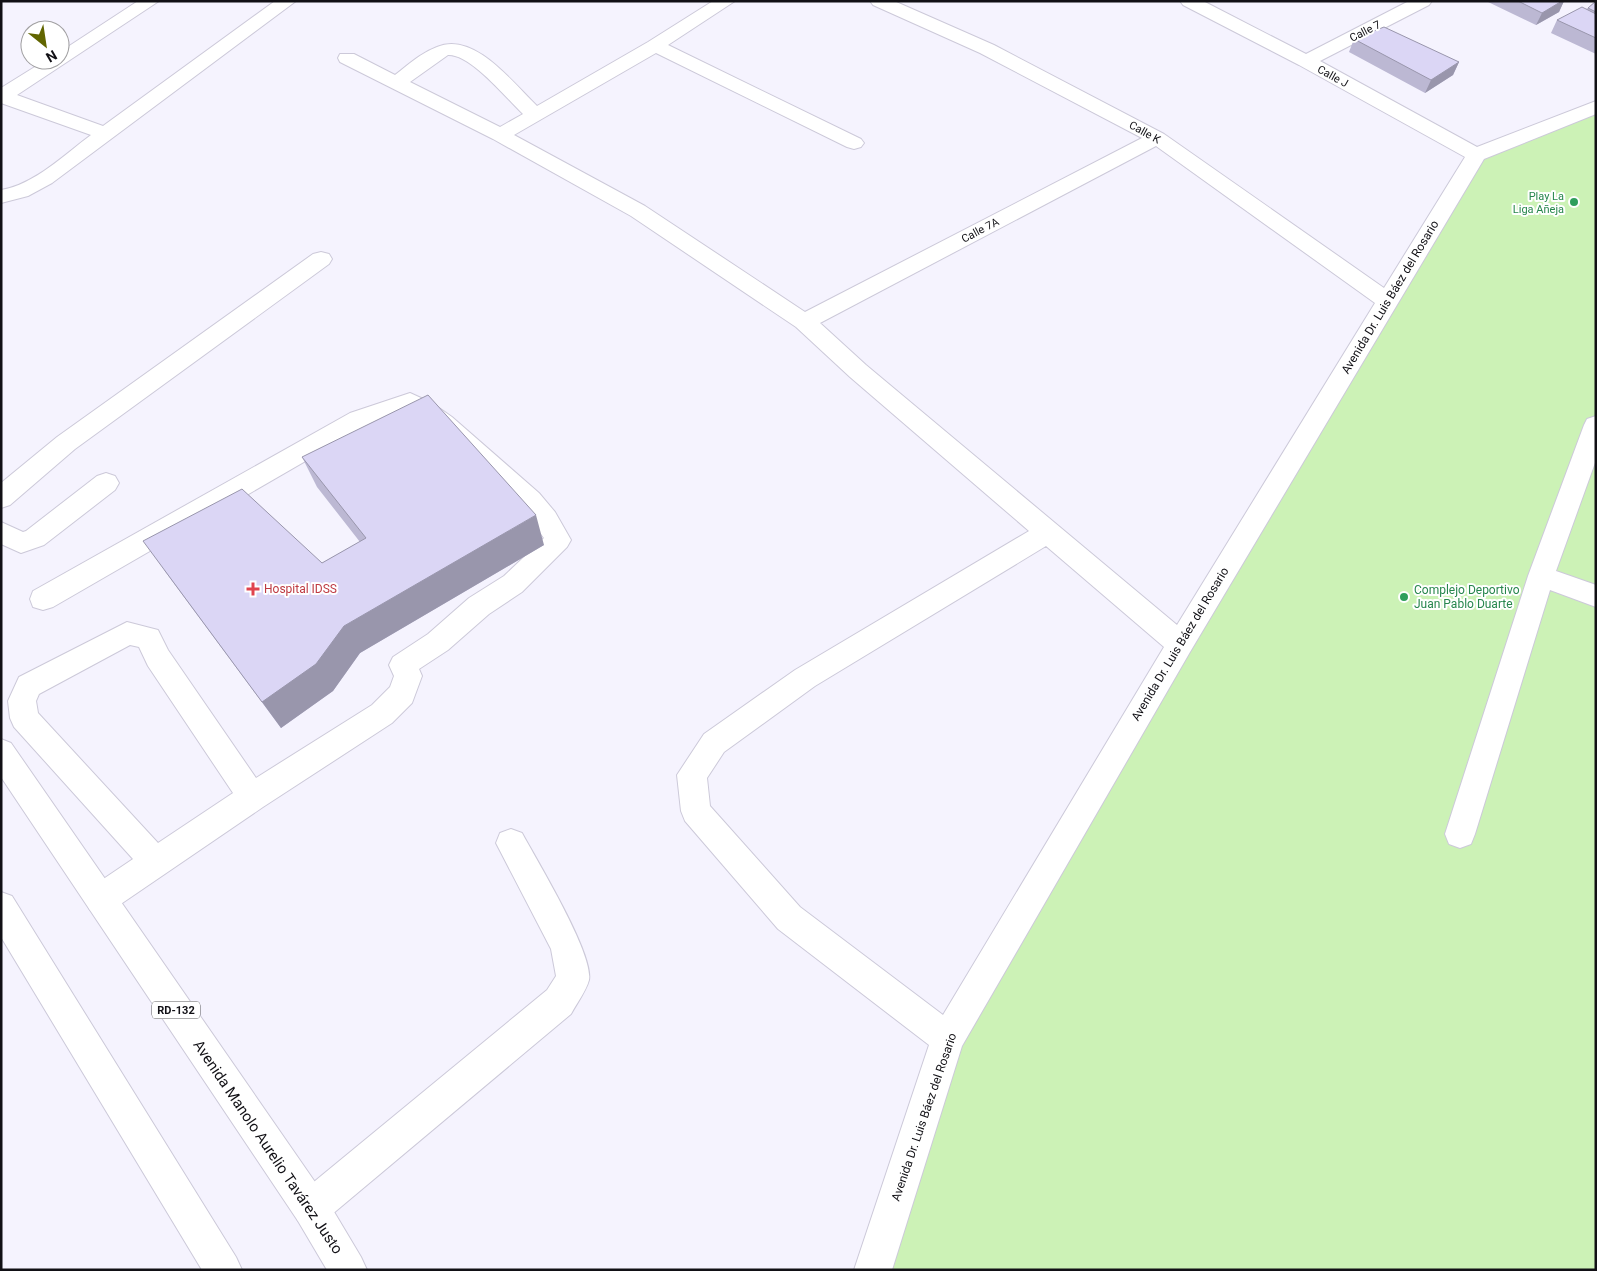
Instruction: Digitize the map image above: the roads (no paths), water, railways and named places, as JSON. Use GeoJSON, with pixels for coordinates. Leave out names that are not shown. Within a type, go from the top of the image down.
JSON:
{"type":"FeatureCollection","features":[{"type":"Feature","properties":{"kind":"street"},"geometry":{"type":"LineString","coordinates":[[70,53],[150,1]]}},
{"type":"Feature","properties":{"kind":"street"},"geometry":{"type":"LineString","coordinates":[[1,197],[12,196],[31,188],[287,1]]}},
{"type":"Feature","properties":{"kind":"street"},"geometry":{"type":"LineString","coordinates":[[500,135],[655,46],[726,1]]}},
{"type":"Feature","properties":{"kind":"street","name":"Calle K"},"geometry":{"type":"LineString","coordinates":[[879,1],[987,49],[1157,138],[1388,301]]}},
{"type":"Feature","properties":{"kind":"street","name":"Calle J"},"geometry":{"type":"LineString","coordinates":[[1189,1],[1306,61],[1476,155]]}},
{"type":"Feature","properties":{"kind":"street","name":"Calle 7"},"geometry":{"type":"LineString","coordinates":[[1306,61],[1423,1]]}},
{"type":"Feature","properties":{"kind":"street"},"geometry":{"type":"LineString","coordinates":[[655,46],[854,143]]}},
{"type":"Feature","properties":{"kind":"street"},"geometry":{"type":"LineString","coordinates":[[396,83],[429,58],[444,50],[458,49],[474,56],[535,115]]}},
{"type":"Feature","properties":{"kind":"street"},"geometry":{"type":"LineString","coordinates":[[347,58],[500,135],[638,211],[804,322],[858,372],[1180,644]]}},
{"type":"Feature","properties":{"kind":"street"},"geometry":{"type":"LineString","coordinates":[[1,96],[44,70]]}},
{"type":"Feature","properties":{"kind":"street"},"geometry":{"type":"LineString","coordinates":[[1,96],[105,133]]}},
{"type":"Feature","properties":{"kind":"street"},"geometry":{"type":"LineString","coordinates":[[1476,155],[1596,107]]}},
{"type":"Feature","properties":{"kind":"street","name":"Calle 7A"},"geometry":{"type":"LineString","coordinates":[[804,322],[1157,138]]}},
{"type":"Feature","properties":{"kind":"street","name":"Avenida Dr. Luis Báez del Rosario"},"geometry":{"type":"LineString","coordinates":[[873,1270],[948,1039],[1180,644],[1476,155]]}},
{"type":"Feature","properties":{"kind":"street"},"geometry":{"type":"LineString","coordinates":[[1,498],[66,443],[321,259]]}},
{"type":"Feature","properties":{"kind":"street"},"geometry":{"type":"LineString","coordinates":[[43,599],[359,419],[410,402],[444,423],[530,500],[546,519],[558,540],[544,557],[513,584],[479,606],[438,642],[403,665],[408,676],[402,694],[382,714],[252,797],[101,899]]}},
{"type":"Feature","properties":{"kind":"street"},"geometry":{"type":"LineString","coordinates":[[1460,834],[1541,576],[1596,425]]}},
{"type":"Feature","properties":{"kind":"street"},"geometry":{"type":"LineString","coordinates":[[1,532],[22,543],[35,538],[106,484]]}},
{"type":"Feature","properties":{"kind":"street"},"geometry":{"type":"LineString","coordinates":[[948,1039],[789,918],[696,811],[692,775],[714,744],[805,678],[1048,532]]}},
{"type":"Feature","properties":{"kind":"street"},"geometry":{"type":"LineString","coordinates":[[1541,576],[1596,596]]}},
{"type":"Feature","properties":{"kind":"street"},"geometry":{"type":"LineString","coordinates":[[156,862],[24,718],[22,701],[29,686],[127,633],[148,638],[158,658],[252,797]]}},
{"type":"Feature","properties":{"kind":"street","name":"Avenida Manolo Aurelio Tavárez Justo"},"geometry":{"type":"LineString","coordinates":[[1,752],[311,1208],[348,1270]]}},
{"type":"Feature","properties":{"kind":"street"},"geometry":{"type":"LineString","coordinates":[[311,1208],[559,1002],[573,978],[566,946],[511,843]]}},
{"type":"Feature","properties":{"kind":"street"},"geometry":{"type":"LineString","coordinates":[[1,907],[223,1270]]}},
{"type":"Feature","properties":{"kind":"place","name":"Play La Liga Añeja"},"geometry":{"type":"Point","coordinates":[1574,202]}},
{"type":"Feature","properties":{"kind":"place","name":"Hospital IDSS"},"geometry":{"type":"Point","coordinates":[253,589]}},
{"type":"Feature","properties":{"kind":"place","name":"Complejo Deportivo Juan Pablo Duarte"},"geometry":{"type":"Point","coordinates":[1404,597]}}]}
